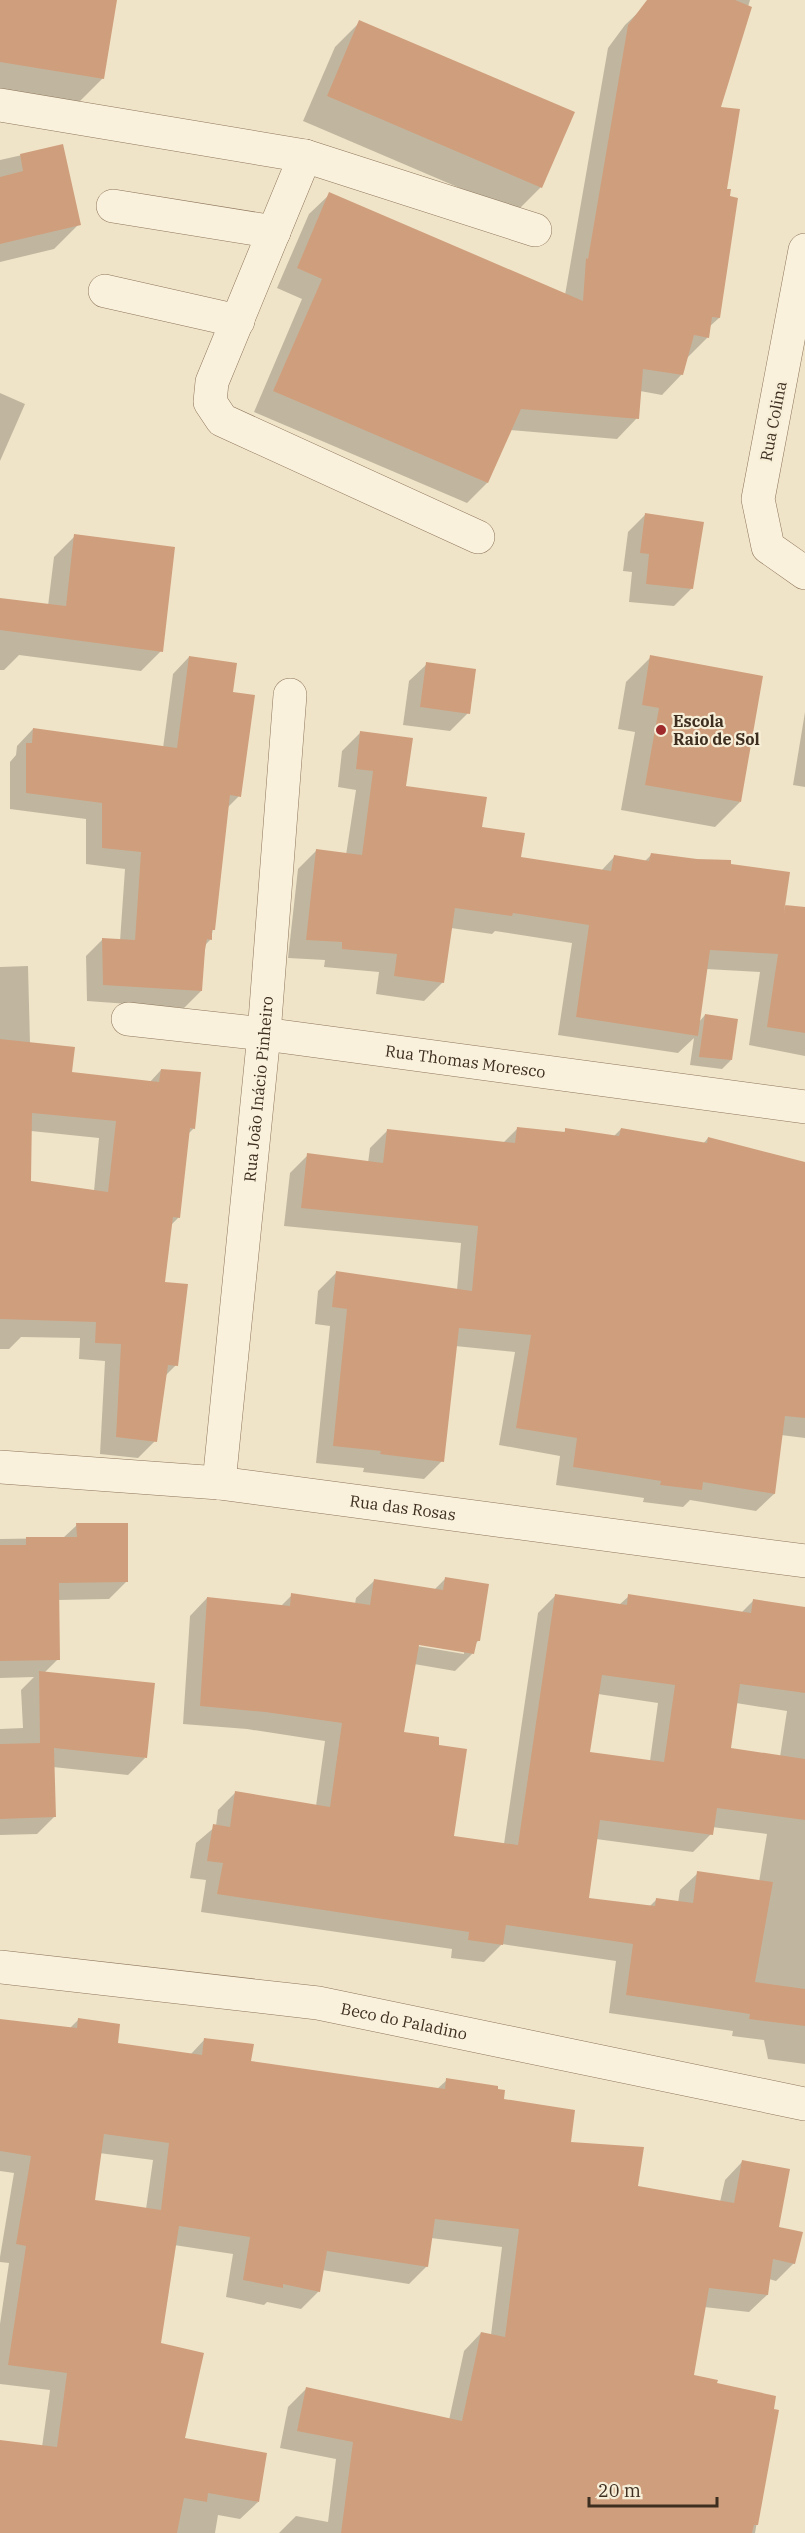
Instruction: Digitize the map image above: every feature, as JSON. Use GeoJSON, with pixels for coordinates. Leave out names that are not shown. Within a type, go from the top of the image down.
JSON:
{"type":"FeatureCollection","features":[{"type":"Feature","properties":{"kind":"street"},"geometry":{"type":"LineString","coordinates":[[0,105],[305,156],[535,230]]}},
{"type":"Feature","properties":{"kind":"street"},"geometry":{"type":"LineString","coordinates":[[305,156],[212,382],[210,402],[222,420],[478,537]]}},
{"type":"Feature","properties":{"kind":"street"},"geometry":{"type":"LineString","coordinates":[[113,206],[274,232]]}},
{"type":"Feature","properties":{"kind":"street","name":"Rua Colina"},"geometry":{"type":"LineString","coordinates":[[805,250],[758,499],[768,547],[805,573]]}},
{"type":"Feature","properties":{"kind":"street"},"geometry":{"type":"LineString","coordinates":[[105,291],[238,321]]}},
{"type":"Feature","properties":{"kind":"street","name":"Rua João Inácio Pinheiro"},"geometry":{"type":"LineString","coordinates":[[219,1483],[264,1035],[290,695]]}},
{"type":"Feature","properties":{"kind":"street","name":"Rua Thomas Moresco"},"geometry":{"type":"LineString","coordinates":[[128,1019],[805,1107]]}},
{"type":"Feature","properties":{"kind":"street","name":"Rua das Rosas"},"geometry":{"type":"LineString","coordinates":[[0,1467],[219,1483],[805,1561]]}},
{"type":"Feature","properties":{"kind":"street","name":"Beco do Paladino"},"geometry":{"type":"LineString","coordinates":[[0,1967],[318,2003],[805,2104]]}},
{"type":"Feature","properties":{"kind":"building"},"geometry":{"type":"Polygon","coordinates":[[[0,0],[117,0],[104,79],[0,62],[0,0]]]}},
{"type":"Feature","properties":{"kind":"building"},"geometry":{"type":"Polygon","coordinates":[[[647,0],[735,0],[752,7],[721,107],[740,109],[727,189],[731,189],[730,196],[738,198],[720,318],[712,317],[709,338],[694,335],[683,375],[643,369],[639,419],[521,409],[488,483],[273,391],[322,279],[297,268],[329,192],[583,301],[586,258],[588,259],[628,25],[647,0]]]}},
{"type":"Feature","properties":{"kind":"building"},"geometry":{"type":"Polygon","coordinates":[[[359,20],[575,112],[542,188],[327,96],[359,20]]]}},
{"type":"Feature","properties":{"kind":"building"},"geometry":{"type":"Polygon","coordinates":[[[63,144],[81,225],[0,244],[0,177],[23,171],[20,154],[63,144]]]}},
{"type":"Feature","properties":{"kind":"building"},"geometry":{"type":"Polygon","coordinates":[[[645,513],[704,522],[693,589],[646,584],[649,554],[640,553],[645,513]]]}},
{"type":"Feature","properties":{"kind":"building"},"geometry":{"type":"Polygon","coordinates":[[[74,534],[175,547],[163,652],[0,630],[0,598],[66,606],[74,534]]]}},
{"type":"Feature","properties":{"kind":"building"},"geometry":{"type":"Polygon","coordinates":[[[650,655],[763,676],[741,802],[645,785],[659,708],[642,705],[650,655]]]}},
{"type":"Feature","properties":{"kind":"building"},"geometry":{"type":"Polygon","coordinates":[[[189,656],[237,663],[233,692],[255,695],[241,797],[230,795],[215,930],[212,930],[212,940],[207,939],[202,991],[103,985],[102,938],[135,940],[141,852],[102,848],[102,803],[26,793],[26,743],[32,743],[33,728],[177,748],[189,656]]]}},
{"type":"Feature","properties":{"kind":"building"},"geometry":{"type":"Polygon","coordinates":[[[426,662],[476,669],[470,714],[420,707],[426,662]]]}},
{"type":"Feature","properties":{"kind":"building"},"geometry":{"type":"Polygon","coordinates":[[[360,731],[413,738],[406,786],[487,797],[482,827],[525,833],[521,857],[611,871],[614,855],[649,861],[651,853],[697,859],[731,860],[731,864],[790,872],[785,905],[805,907],[805,1033],[767,1027],[778,954],[710,950],[698,1036],[576,1017],[589,925],[513,913],[512,916],[455,908],[444,983],[394,976],[397,954],[342,949],[342,942],[306,940],[316,849],[362,855],[373,771],[356,769],[360,731]]]}},
{"type":"Feature","properties":{"kind":"building"},"geometry":{"type":"Polygon","coordinates":[[[705,1014],[738,1019],[732,1060],[699,1057],[705,1014]]]}},
{"type":"Feature","properties":{"kind":"building"},"geometry":{"type":"Polygon","coordinates":[[[0,1039],[75,1047],[72,1072],[159,1082],[161,1069],[201,1072],[195,1129],[190,1128],[180,1218],[173,1217],[165,1282],[188,1284],[178,1366],[168,1365],[157,1442],[116,1437],[121,1344],[95,1343],[96,1322],[0,1319],[0,1039]],[[32,1113],[31,1181],[108,1192],[116,1121],[32,1113]]]}},
{"type":"Feature","properties":{"kind":"building"},"geometry":{"type":"Polygon","coordinates":[[[517,1127],[565,1132],[565,1128],[619,1136],[621,1128],[707,1143],[708,1137],[805,1162],[805,1418],[785,1416],[775,1494],[703,1482],[702,1490],[660,1485],[661,1481],[573,1467],[577,1438],[516,1428],[531,1335],[459,1328],[444,1462],[380,1454],[381,1451],[333,1446],[347,1309],[332,1307],[336,1271],[472,1291],[478,1226],[301,1208],[307,1153],[383,1163],[387,1129],[515,1143],[517,1127]]]}},
{"type":"Feature","properties":{"kind":"building"},"geometry":{"type":"Polygon","coordinates":[[[76,1523],[128,1523],[128,1582],[59,1583],[60,1660],[0,1661],[0,1545],[26,1545],[26,1537],[77,1537],[76,1523]]]}},
{"type":"Feature","properties":{"kind":"building"},"geometry":{"type":"Polygon","coordinates":[[[445,1577],[489,1584],[480,1641],[477,1641],[474,1654],[419,1645],[404,1732],[439,1737],[439,1745],[467,1749],[454,1836],[518,1845],[555,1594],[627,1605],[628,1594],[751,1613],[753,1599],[805,1607],[805,1693],[740,1684],[731,1748],[805,1759],[805,1820],[717,1808],[713,1835],[600,1820],[589,1898],[655,1906],[656,1898],[693,1903],[697,1871],[773,1882],[755,1982],[805,1989],[805,2026],[749,2019],[750,2014],[626,1995],[633,1944],[506,1925],[503,1945],[468,1940],[469,1932],[217,1894],[223,1863],[207,1861],[213,1824],[230,1827],[235,1791],[330,1807],[342,1723],[200,1706],[207,1597],[290,1606],[291,1593],[370,1605],[374,1579],[443,1590],[445,1577]],[[602,1675],[590,1752],[664,1762],[675,1685],[602,1675]]]}},
{"type":"Feature","properties":{"kind":"building"},"geometry":{"type":"Polygon","coordinates":[[[39,1671],[155,1683],[147,1758],[54,1748],[56,1817],[0,1819],[0,1744],[40,1743],[39,1671]]]}},
{"type":"Feature","properties":{"kind":"building"},"geometry":{"type":"Polygon","coordinates":[[[78,2018],[120,2024],[118,2043],[202,2055],[204,2038],[254,2044],[251,2061],[445,2089],[446,2078],[498,2086],[498,2089],[505,2090],[504,2099],[575,2110],[571,2142],[644,2147],[638,2186],[734,2203],[742,2160],[790,2169],[779,2227],[803,2232],[795,2264],[773,2259],[768,2295],[709,2288],[694,2375],[718,2380],[717,2383],[776,2396],[774,2409],[779,2410],[758,2525],[754,2525],[752,2533],[341,2533],[353,2442],[297,2431],[306,2387],[462,2421],[481,2332],[505,2337],[519,2229],[435,2219],[428,2267],[327,2251],[320,2292],[283,2284],[283,2288],[243,2280],[250,2237],[179,2226],[161,2343],[204,2353],[185,2438],[267,2453],[259,2502],[208,2493],[207,2502],[184,2498],[177,2533],[0,2533],[0,2440],[57,2447],[67,2373],[8,2365],[26,2246],[16,2244],[31,2156],[0,2151],[0,2019],[77,2028],[78,2018]],[[104,2134],[95,2200],[161,2210],[169,2143],[104,2134]]]}},
{"type":"Feature","properties":{"kind":"place","name":"Escola Raio de Sol"},"geometry":{"type":"Point","coordinates":[661,730]}}]}
